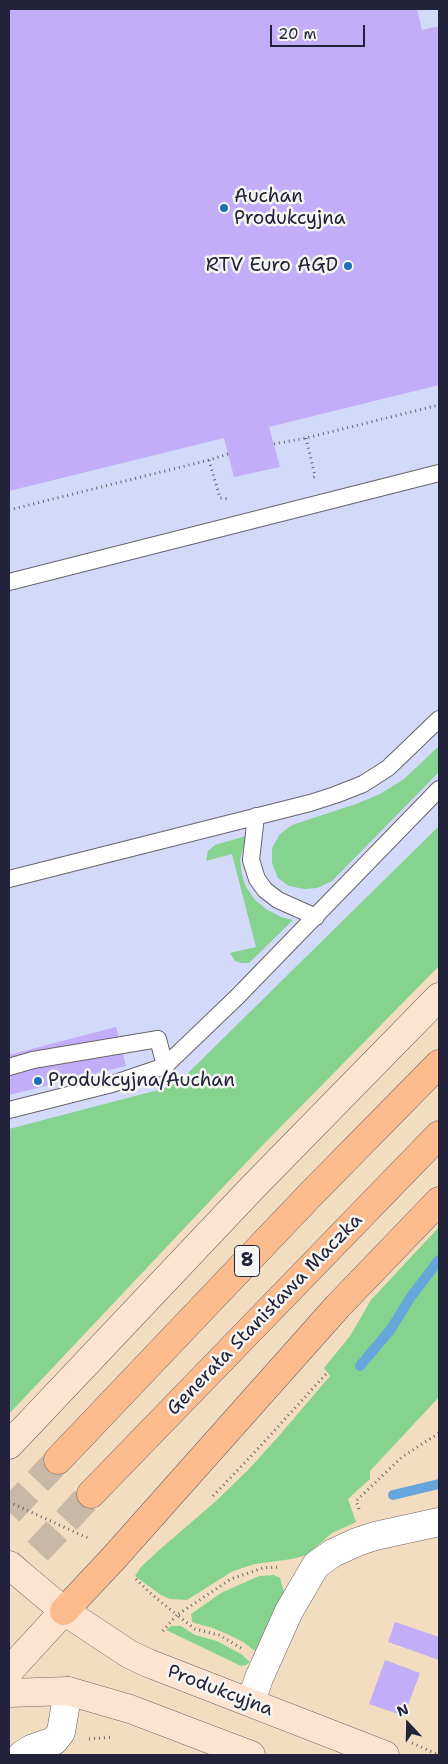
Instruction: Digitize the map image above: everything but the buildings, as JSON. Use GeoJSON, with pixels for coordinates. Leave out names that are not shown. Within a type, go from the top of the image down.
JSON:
{"type":"FeatureCollection","features":[{"type":"Feature","properties":{"kind":"highway","name":"8"},"geometry":{"type":"LineString","coordinates":[[58,1460],[304,1201],[439,1064]]}},
{"type":"Feature","properties":{"kind":"highway","name":"Generała Stanisława Maczka"},"geometry":{"type":"LineString","coordinates":[[92,1494],[439,1136]]}},
{"type":"Feature","properties":{"kind":"highway"},"geometry":{"type":"LineString","coordinates":[[64,1611],[122,1567],[338,1306],[439,1201]]}},
{"type":"Feature","properties":{"kind":"main road"},"geometry":{"type":"LineString","coordinates":[[9,1445],[253,1187],[439,997]]}},
{"type":"Feature","properties":{"kind":"main road","name":"Produkcyjna"},"geometry":{"type":"LineString","coordinates":[[9,1565],[64,1611],[148,1664],[255,1690],[385,1755]]}},
{"type":"Feature","properties":{"kind":"main road"},"geometry":{"type":"LineString","coordinates":[[9,1670],[64,1611]]}},
{"type":"Feature","properties":{"kind":"main road"},"geometry":{"type":"LineString","coordinates":[[9,1692],[68,1691],[130,1709],[251,1755]]}},
{"type":"Feature","properties":{"kind":"street"},"geometry":{"type":"LineString","coordinates":[[255,1690],[289,1611],[316,1565],[333,1553],[369,1538],[439,1522]]}},
{"type":"Feature","properties":{"kind":"street"},"geometry":{"type":"LineString","coordinates":[[22,1755],[31,1749],[54,1741],[61,1732],[68,1691]]}},
{"type":"Feature","properties":{"kind":"lane"},"geometry":{"type":"LineString","coordinates":[[9,582],[439,473]]}},
{"type":"Feature","properties":{"kind":"lane"},"geometry":{"type":"LineString","coordinates":[[9,880],[310,803],[363,784],[388,768],[439,719]]}},
{"type":"Feature","properties":{"kind":"lane"},"geometry":{"type":"LineString","coordinates":[[9,1110],[119,1082],[165,1066],[316,917],[439,789]]}},
{"type":"Feature","properties":{"kind":"lane"},"geometry":{"type":"LineString","coordinates":[[256,816],[251,860],[257,879],[264,890],[278,900],[316,917]]}},
{"type":"Feature","properties":{"kind":"lane"},"geometry":{"type":"LineString","coordinates":[[9,1067],[33,1060],[158,1039],[165,1066]]}},
{"type":"Feature","properties":{"kind":"path"},"geometry":{"type":"LineString","coordinates":[[274,444],[306,438],[439,405]]}},
{"type":"Feature","properties":{"kind":"path"},"geometry":{"type":"LineString","coordinates":[[288,511],[315,476],[306,438]]}},
{"type":"Feature","properties":{"kind":"path"},"geometry":{"type":"LineString","coordinates":[[9,510],[228,454]]}},
{"type":"Feature","properties":{"kind":"path"},"geometry":{"type":"LineString","coordinates":[[209,460],[220,498],[230,500]]}},
{"type":"Feature","properties":{"kind":"path"},"geometry":{"type":"LineString","coordinates":[[369,1538],[356,1501],[402,1457],[439,1433]]}},
{"type":"Feature","properties":{"kind":"path"},"geometry":{"type":"LineString","coordinates":[[9,1502],[99,1544],[149,1592],[195,1629],[219,1635],[242,1648],[252,1659],[255,1690]]}},
{"type":"Feature","properties":{"kind":"path"},"geometry":{"type":"LineString","coordinates":[[161,1634],[177,1615],[231,1579],[263,1568],[316,1565]]}},
{"type":"Feature","properties":{"kind":"shaded area"},"geometry":{"type":"Polygon","coordinates":[[[9,9],[439,9],[439,871],[9,1385],[9,9]]]}},
{"type":"Feature","properties":{"kind":"green space"},"geometry":{"type":"Polygon","coordinates":[[[439,746],[439,772],[332,881],[317,888],[304,889],[289,886],[278,878],[272,863],[272,848],[280,834],[292,825],[380,794],[404,779],[439,746]]]}},
{"type":"Feature","properties":{"kind":"green space"},"geometry":{"type":"Polygon","coordinates":[[[439,826],[439,966],[260,1148],[9,1414],[9,1129],[162,1089],[176,1083],[439,826]]]}},
{"type":"Feature","properties":{"kind":"green space"},"geometry":{"type":"Polygon","coordinates":[[[246,836],[240,860],[246,887],[255,900],[266,909],[281,917],[293,920],[249,963],[241,963],[235,961],[230,953],[256,947],[232,854],[206,861],[208,851],[215,845],[246,836]]]}},
{"type":"Feature","properties":{"kind":"green space"},"geometry":{"type":"Polygon","coordinates":[[[439,1227],[439,1397],[370,1471],[370,1479],[348,1499],[356,1522],[332,1533],[307,1555],[255,1564],[233,1571],[187,1600],[170,1599],[161,1595],[135,1576],[141,1567],[158,1551],[216,1501],[249,1469],[278,1437],[330,1376],[324,1368],[350,1336],[371,1300],[439,1227]]]}},
{"type":"Feature","properties":{"kind":"green space"},"geometry":{"type":"Polygon","coordinates":[[[274,1575],[280,1578],[284,1592],[256,1652],[243,1642],[229,1635],[192,1621],[191,1614],[221,1593],[259,1576],[274,1575]]]}},
{"type":"Feature","properties":{"kind":"green space"},"geometry":{"type":"Polygon","coordinates":[[[171,1626],[181,1626],[195,1635],[217,1641],[241,1654],[250,1662],[241,1666],[166,1630],[171,1626]]]}},
{"type":"Feature","properties":{"kind":"waterway"},"geometry":{"type":"LineString","coordinates":[[360,1366],[391,1329],[410,1298],[439,1260]]}},
{"type":"Feature","properties":{"kind":"waterway"},"geometry":{"type":"LineString","coordinates":[[393,1495],[439,1484]]}},
{"type":"Feature","properties":{"kind":"tunnel"},"geometry":{"type":"LineString","coordinates":[[9,1512],[58,1460]]}},
{"type":"Feature","properties":{"kind":"tunnel"},"geometry":{"type":"LineString","coordinates":[[9,1582],[91,1494]]}},
{"type":"Feature","properties":{"kind":"place","name":"Auchan Produkcyjna"},"geometry":{"type":"Point","coordinates":[224,208]}},
{"type":"Feature","properties":{"kind":"place","name":"RTV Euro AGD"},"geometry":{"type":"Point","coordinates":[348,266]}},
{"type":"Feature","properties":{"kind":"place","name":"Produkcyjna/Auchan"},"geometry":{"type":"Point","coordinates":[38,1081]}}]}
